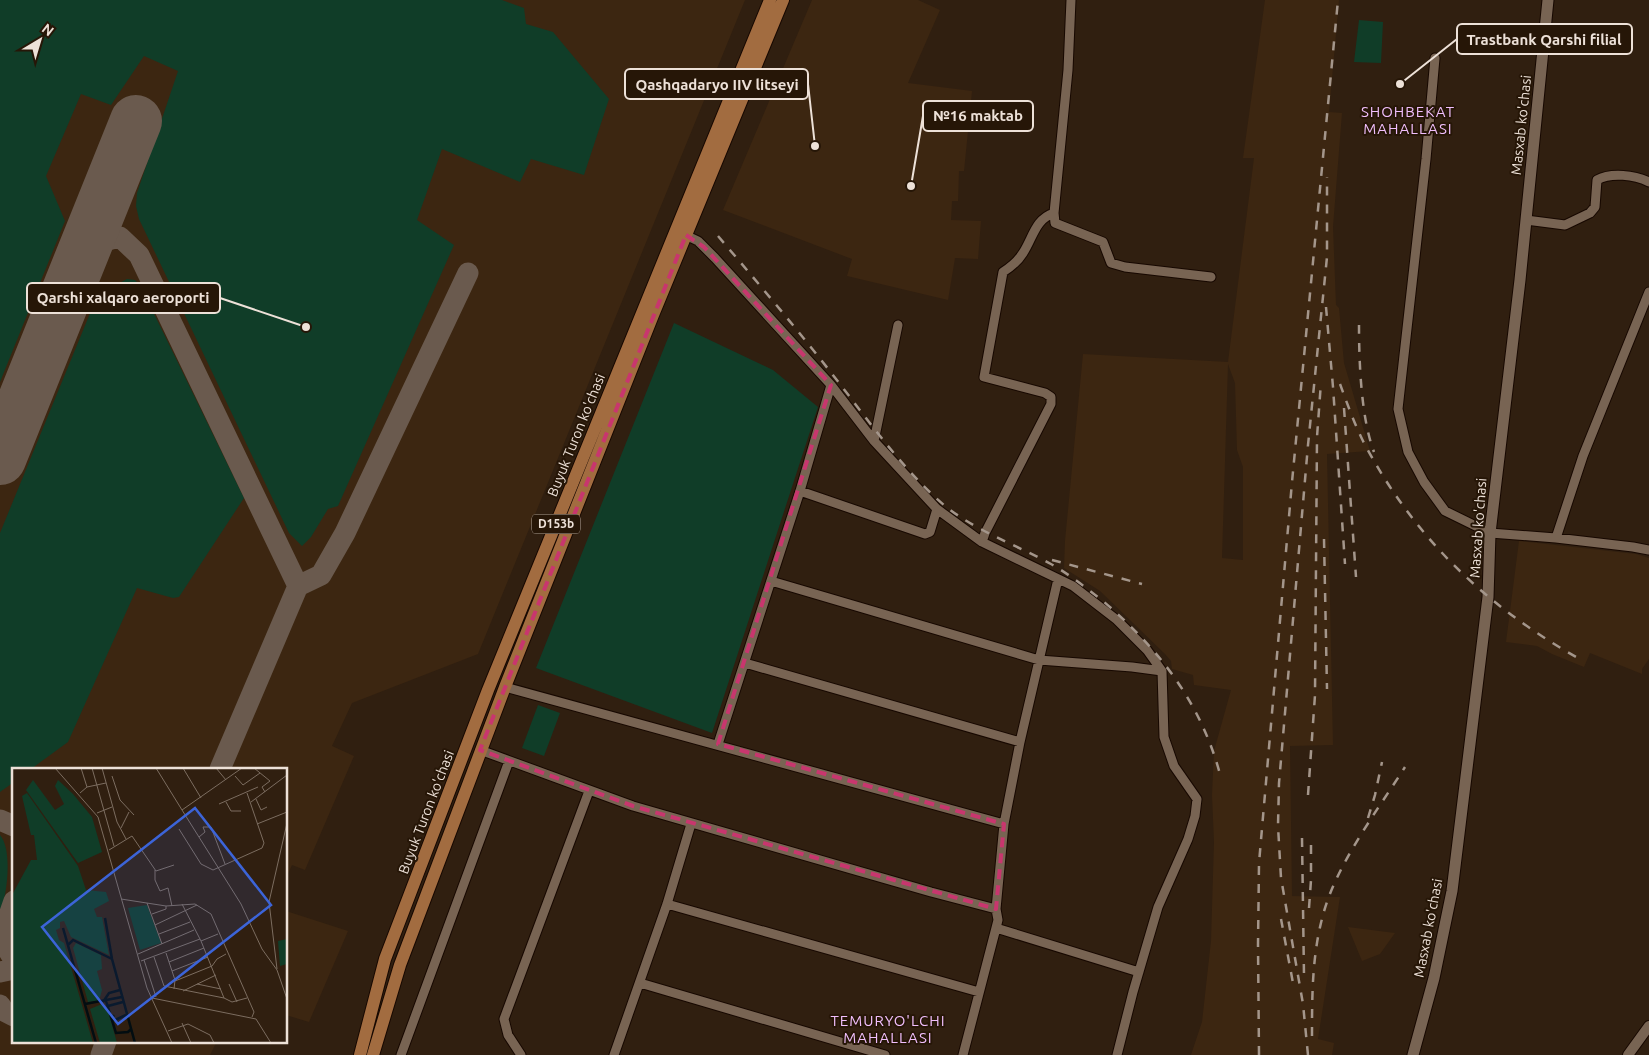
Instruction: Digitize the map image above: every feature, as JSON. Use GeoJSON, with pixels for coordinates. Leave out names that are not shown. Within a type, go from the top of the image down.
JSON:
{"type":"FeatureCollection","features":[{"type":"Feature","properties":{"kind":"main road","name":"Buyuk Turon ko'chasi"},"geometry":{"type":"LineString","coordinates":[[373,1055],[400,965],[480,750],[770,0]]}},
{"type":"Feature","properties":{"kind":"main road","name":"Buyuk Turon ko'chasi"},"geometry":{"type":"LineString","coordinates":[[360,1055],[385,958],[488,690],[681,233],[783,0]]}},
{"type":"Feature","properties":{"kind":"main road","name":"Masxab ko'chasi"},"geometry":{"type":"LineString","coordinates":[[1414,1055],[1434,978],[1452,891],[1488,597],[1490,533],[1526,220],[1548,0]]}},
{"type":"Feature","properties":{"kind":"street"},"geometry":{"type":"LineString","coordinates":[[1071,0],[1068,70],[1054,213],[1055,222],[1103,242],[1111,262],[1125,267],[1211,276]]}},
{"type":"Feature","properties":{"kind":"street"},"geometry":{"type":"LineString","coordinates":[[1435,58],[1426,159],[1398,409],[1408,452],[1429,489],[1445,511],[1490,533],[1556,538],[1649,550]]}},
{"type":"Feature","properties":{"kind":"street"},"geometry":{"type":"LineString","coordinates":[[1526,220],[1565,225],[1590,213],[1595,207],[1597,180],[1605,175],[1640,178],[1649,182]]}},
{"type":"Feature","properties":{"kind":"street"},"geometry":{"type":"LineString","coordinates":[[982,542],[1050,404],[1051,397],[1045,393],[984,377],[1003,272],[1015,264],[1024,252],[1039,222],[1045,216],[1054,213]]}},
{"type":"Feature","properties":{"kind":"street"},"geometry":{"type":"LineString","coordinates":[[681,233],[704,246],[831,385],[874,441],[937,509],[982,542],[1073,586],[1116,620],[1147,650],[1162,671],[1164,737],[1174,766],[1197,799],[1195,816],[1188,838],[1158,907],[1138,972],[1117,1055]]}},
{"type":"Feature","properties":{"kind":"street"},"geometry":{"type":"LineString","coordinates":[[1556,538],[1583,456],[1649,292]]}},
{"type":"Feature","properties":{"kind":"street"},"geometry":{"type":"LineString","coordinates":[[874,441],[898,325]]}},
{"type":"Feature","properties":{"kind":"street"},"geometry":{"type":"LineString","coordinates":[[718,744],[800,491],[831,385]]}},
{"type":"Feature","properties":{"kind":"street"},"geometry":{"type":"LineString","coordinates":[[800,491],[925,534],[930,532],[937,509]]}},
{"type":"Feature","properties":{"kind":"street"},"geometry":{"type":"LineString","coordinates":[[964,1055],[998,920],[996,909],[1004,824],[1020,742],[1058,580]]}},
{"type":"Feature","properties":{"kind":"street"},"geometry":{"type":"LineString","coordinates":[[771,581],[1039,660],[1162,671]]}},
{"type":"Feature","properties":{"kind":"street"},"geometry":{"type":"LineString","coordinates":[[745,663],[1020,742]]}},
{"type":"Feature","properties":{"kind":"street"},"geometry":{"type":"LineString","coordinates":[[505,686],[1004,824]]}},
{"type":"Feature","properties":{"kind":"street"},"geometry":{"type":"LineString","coordinates":[[480,750],[589,791],[691,824],[996,909]]}},
{"type":"Feature","properties":{"kind":"street"},"geometry":{"type":"LineString","coordinates":[[401,1055],[509,760]]}},
{"type":"Feature","properties":{"kind":"street"},"geometry":{"type":"LineString","coordinates":[[521,1055],[508,1035],[504,1019],[589,791]]}},
{"type":"Feature","properties":{"kind":"street"},"geometry":{"type":"LineString","coordinates":[[614,1055],[667,904],[691,824]]}},
{"type":"Feature","properties":{"kind":"street"},"geometry":{"type":"LineString","coordinates":[[667,904],[979,992]]}},
{"type":"Feature","properties":{"kind":"street"},"geometry":{"type":"LineString","coordinates":[[996,928],[1138,972]]}},
{"type":"Feature","properties":{"kind":"street"},"geometry":{"type":"LineString","coordinates":[[640,983],[885,1055]]}},
{"type":"Feature","properties":{"kind":"street"},"geometry":{"type":"LineString","coordinates":[[1628,1055],[1649,1026]]}},
{"type":"Feature","properties":{"kind":"highlighted area"},"geometry":{"type":"Polygon","coordinates":[[[686,235],[704,247],[831,385],[718,744],[1004,824],[996,909],[633,806],[480,750],[686,235]]]}},
{"type":"Feature","properties":{"kind":"shaded area"},"geometry":{"type":"Polygon","coordinates":[[[0,0],[745,0],[478,654],[352,703],[332,746],[354,756],[305,870],[292,865],[288,874],[288,768],[12,768],[12,1042],[216,1042],[210,1055],[0,1055],[0,0]]]}},
{"type":"Feature","properties":{"kind":"shaded area"},"geometry":{"type":"Polygon","coordinates":[[[812,0],[918,0],[940,10],[908,83],[972,91],[964,171],[959,171],[958,201],[952,201],[951,220],[981,221],[978,259],[955,258],[948,300],[847,276],[852,259],[723,210],[812,0]]]}},
{"type":"Feature","properties":{"kind":"shaded area"},"geometry":{"type":"Polygon","coordinates":[[[1265,0],[1339,0],[1329,112],[1342,113],[1333,227],[1336,305],[1339,308],[1344,363],[1370,451],[1327,454],[1333,745],[1290,746],[1292,896],[1340,897],[1318,1039],[1334,1043],[1332,1055],[1191,1055],[1202,1022],[1211,941],[1214,751],[1231,690],[1194,685],[1193,675],[1172,669],[1171,661],[1165,654],[1100,591],[1064,568],[1083,354],[1228,362],[1254,158],[1243,158],[1265,0]],[[1228,364],[1222,558],[1243,560],[1243,467],[1237,450],[1235,383],[1228,364]]]}},
{"type":"Feature","properties":{"kind":"shaded area"},"geometry":{"type":"Polygon","coordinates":[[[1519,541],[1636,554],[1649,558],[1649,659],[1642,669],[1642,674],[1590,653],[1584,667],[1537,646],[1506,642],[1519,541]]]}},
{"type":"Feature","properties":{"kind":"shaded area"},"geometry":{"type":"Polygon","coordinates":[[[288,912],[348,931],[309,1022],[288,1016],[288,912]]]}},
{"type":"Feature","properties":{"kind":"shaded area"},"geometry":{"type":"Polygon","coordinates":[[[1348,927],[1395,933],[1380,954],[1362,961],[1348,927]]]}},
{"type":"Feature","properties":{"kind":"green space"},"geometry":{"type":"Polygon","coordinates":[[[0,0],[502,0],[524,8],[526,24],[553,32],[609,99],[584,175],[531,159],[520,182],[442,149],[417,220],[454,245],[338,506],[328,509],[311,537],[302,546],[289,533],[139,219],[136,206],[137,193],[178,71],[144,56],[111,105],[81,94],[46,176],[65,221],[0,382],[0,0]]]}},
{"type":"Feature","properties":{"kind":"green space"},"geometry":{"type":"Polygon","coordinates":[[[1359,20],[1383,22],[1381,63],[1354,62],[1359,20]]]}},
{"type":"Feature","properties":{"kind":"green space"},"geometry":{"type":"Polygon","coordinates":[[[127,279],[135,280],[140,285],[244,498],[179,597],[173,598],[137,588],[68,742],[32,768],[12,768],[12,783],[0,792],[0,533],[93,306],[112,287],[127,279]]]}},
{"type":"Feature","properties":{"kind":"green space"},"geometry":{"type":"Polygon","coordinates":[[[674,323],[773,370],[818,407],[712,733],[536,668],[674,323]]]}},
{"type":"Feature","properties":{"kind":"green space"},"geometry":{"type":"Polygon","coordinates":[[[538,705],[560,713],[544,756],[522,748],[538,705]]]}},
{"type":"Feature","properties":{"kind":"green space"},"geometry":{"type":"Polygon","coordinates":[[[0,835],[6,851],[8,873],[5,896],[0,913],[0,835]]]}},
{"type":"Feature","properties":{"kind":"taxiway"},"geometry":{"type":"LineString","coordinates":[[81,257],[99,242],[120,237],[139,255],[298,586]]}},
{"type":"Feature","properties":{"kind":"taxiway"},"geometry":{"type":"LineString","coordinates":[[220,768],[298,586],[321,575],[345,533],[468,273]]}},
{"type":"Feature","properties":{"kind":"taxiway"},"geometry":{"type":"LineString","coordinates":[[0,820],[12,825]]}},
{"type":"Feature","properties":{"kind":"taxiway"},"geometry":{"type":"LineString","coordinates":[[0,941],[12,907]]}},
{"type":"Feature","properties":{"kind":"taxiway"},"geometry":{"type":"LineString","coordinates":[[1,938],[12,957]]}},
{"type":"Feature","properties":{"kind":"taxiway"},"geometry":{"type":"LineString","coordinates":[[0,972],[12,969]]}},
{"type":"Feature","properties":{"kind":"taxiway"},"geometry":{"type":"LineString","coordinates":[[0,1005],[4,1011],[12,1015]]}},
{"type":"Feature","properties":{"kind":"taxiway"},"geometry":{"type":"LineString","coordinates":[[101,1055],[106,1042]]}},
{"type":"Feature","properties":{"kind":"runway"},"geometry":{"type":"LineString","coordinates":[[0,459],[136,121]]}},
{"type":"Feature","properties":{"kind":"railway"},"geometry":{"type":"LineString","coordinates":[[1259,1055],[1259,863],[1292,482],[1338,0]]}},
{"type":"Feature","properties":{"kind":"railway"},"geometry":{"type":"LineString","coordinates":[[1308,1055],[1303,1004],[1281,878],[1278,826],[1279,783],[1308,445],[1327,257],[1327,177]]}},
{"type":"Feature","properties":{"kind":"railway"},"geometry":{"type":"LineString","coordinates":[[718,236],[807,343],[896,456],[922,485],[949,509],[976,527],[1051,564],[1077,581],[1103,601],[1143,639],[1176,680],[1190,702],[1203,726],[1221,778]]}},
{"type":"Feature","properties":{"kind":"railway"},"geometry":{"type":"LineString","coordinates":[[1326,307],[1345,564]]}},
{"type":"Feature","properties":{"kind":"railway"},"geometry":{"type":"LineString","coordinates":[[1359,325],[1360,372],[1364,407],[1366,423],[1374,452]]}},
{"type":"Feature","properties":{"kind":"railway"},"geometry":{"type":"LineString","coordinates":[[1308,795],[1315,695],[1317,437],[1321,382]]}},
{"type":"Feature","properties":{"kind":"railway"},"geometry":{"type":"LineString","coordinates":[[1340,384],[1363,441],[1382,475],[1428,537],[1482,591],[1544,638],[1578,658]]}},
{"type":"Feature","properties":{"kind":"railway"},"geometry":{"type":"LineString","coordinates":[[1344,408],[1356,577]]}},
{"type":"Feature","properties":{"kind":"railway"},"geometry":{"type":"LineString","coordinates":[[1324,539],[1327,689]]}},
{"type":"Feature","properties":{"kind":"railway"},"geometry":{"type":"LineString","coordinates":[[1052,560],[1142,584]]}},
{"type":"Feature","properties":{"kind":"railway"},"geometry":{"type":"LineString","coordinates":[[1368,818],[1382,762]]}},
{"type":"Feature","properties":{"kind":"railway"},"geometry":{"type":"LineString","coordinates":[[1312,1036],[1315,960],[1319,930],[1329,896],[1358,839],[1405,767]]}},
{"type":"Feature","properties":{"kind":"railway"},"geometry":{"type":"LineString","coordinates":[[1302,838],[1304,976]]}},
{"type":"Feature","properties":{"kind":"railway"},"geometry":{"type":"LineString","coordinates":[[1309,908],[1311,839]]}},
{"type":"Feature","properties":{"kind":"railway"},"geometry":{"type":"LineString","coordinates":[[1281,919],[1293,983]]}},
{"type":"Feature","properties":{"kind":"place","name":"Trastbank Qarshi filial"},"geometry":{"type":"Point","coordinates":[1400,84]}},
{"type":"Feature","properties":{"kind":"place","name":"Qashqadaryo IIV litseyi"},"geometry":{"type":"Point","coordinates":[815,146]}},
{"type":"Feature","properties":{"kind":"place","name":"№16 maktab"},"geometry":{"type":"Point","coordinates":[911,186]}},
{"type":"Feature","properties":{"kind":"place","name":"Qarshi xalqaro aeroporti"},"geometry":{"type":"Point","coordinates":[306,327]}},
{"type":"Feature","properties":{"kind":"district","name":"SHOHBEKAT MAHALLASI"},"geometry":{"type":"Point","coordinates":[1408,120]}},
{"type":"Feature","properties":{"kind":"district","name":"TEMURYO'LCHI MAHALLASI"},"geometry":{"type":"Point","coordinates":[888,1030]}}]}
